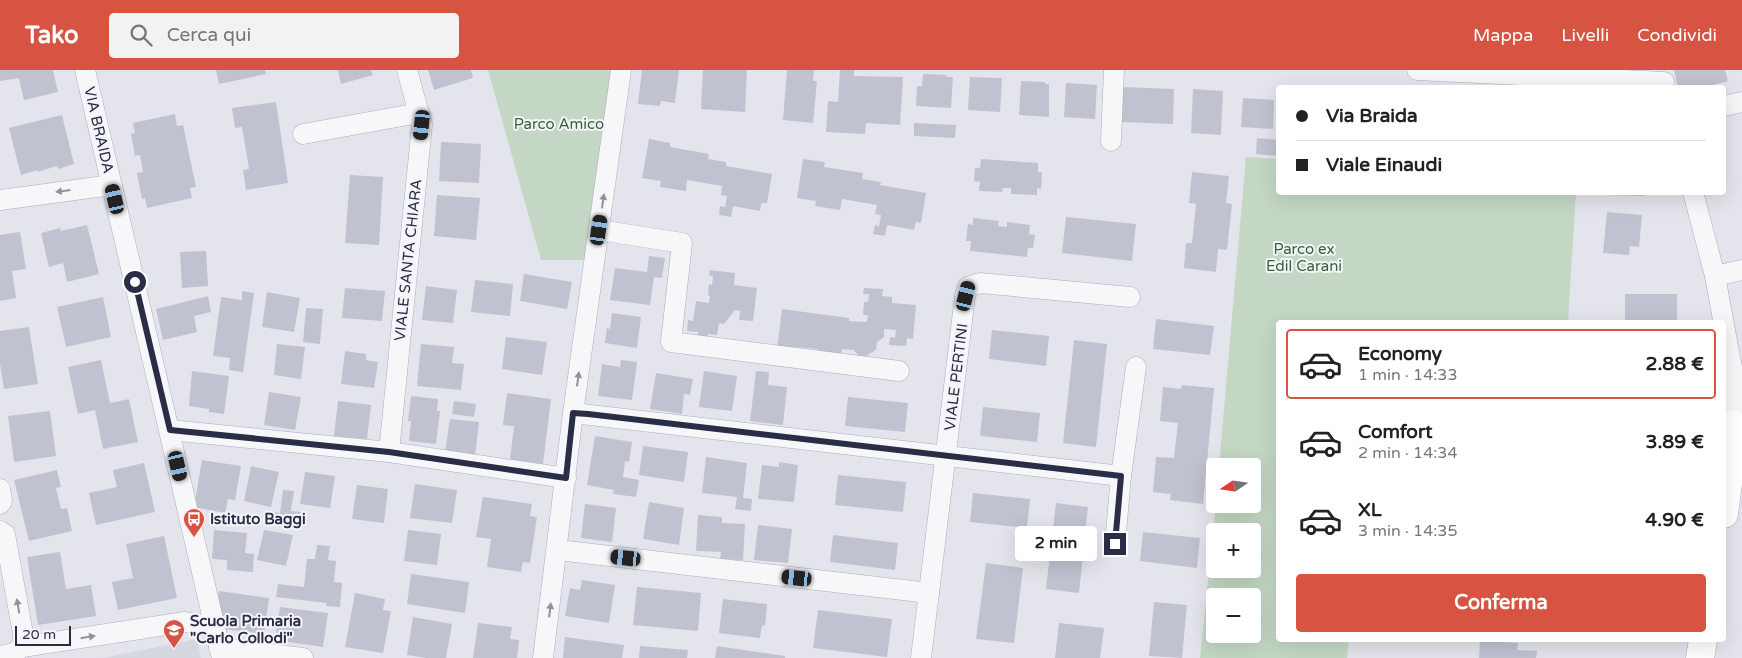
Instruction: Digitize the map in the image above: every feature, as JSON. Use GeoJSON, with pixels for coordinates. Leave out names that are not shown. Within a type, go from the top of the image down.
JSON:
{"type":"FeatureCollection","features":[{"type":"Feature","properties":{"kind":"street","name":"VIA BRAIDA"},"geometry":{"type":"LineString","coordinates":[[86,70],[220,653]]}},
{"type":"Feature","properties":{"kind":"street","name":"VIALE SANTA CHIARA"},"geometry":{"type":"LineString","coordinates":[[389,452],[422,125],[407,70]]}},
{"type":"Feature","properties":{"kind":"street"},"geometry":{"type":"LineString","coordinates":[[543,658],[558,550],[573,413],[621,70]]}},
{"type":"Feature","properties":{"kind":"street"},"geometry":{"type":"LineString","coordinates":[[1110,141],[1114,70]]}},
{"type":"Feature","properties":{"kind":"street"},"geometry":{"type":"LineString","coordinates":[[1417,70],[1663,80]]}},
{"type":"Feature","properties":{"kind":"street"},"geometry":{"type":"LineString","coordinates":[[1726,106],[1742,102]]}},
{"type":"Feature","properties":{"kind":"street"},"geometry":{"type":"LineString","coordinates":[[303,134],[419,113]]}},
{"type":"Feature","properties":{"kind":"street"},"geometry":{"type":"LineString","coordinates":[[0,200],[112,185]]}},
{"type":"Feature","properties":{"kind":"street"},"geometry":{"type":"LineString","coordinates":[[1694,195],[1725,320]]}},
{"type":"Feature","properties":{"kind":"street"},"geometry":{"type":"LineString","coordinates":[[599,230],[682,242],[671,342],[899,370]]}},
{"type":"Feature","properties":{"kind":"street"},"geometry":{"type":"LineString","coordinates":[[1715,276],[1742,270]]}},
{"type":"Feature","properties":{"kind":"street","name":"VIALE PERTINI"},"geometry":{"type":"LineString","coordinates":[[921,658],[968,287],[980,283],[1130,297]]}},
{"type":"Feature","properties":{"kind":"street"},"geometry":{"type":"LineString","coordinates":[[1726,324],[1737,371],[1733,425],[1734,437],[1726,499]]}},
{"type":"Feature","properties":{"kind":"street"},"geometry":{"type":"LineString","coordinates":[[1115,544],[1121,476],[1136,367]]}},
{"type":"Feature","properties":{"kind":"street"},"geometry":{"type":"LineString","coordinates":[[573,413],[1121,476]]}},
{"type":"Feature","properties":{"kind":"street"},"geometry":{"type":"LineString","coordinates":[[170,430],[389,452],[566,478]]}},
{"type":"Feature","properties":{"kind":"street"},"geometry":{"type":"LineString","coordinates":[[0,489],[2,501],[0,504]]}},
{"type":"Feature","properties":{"kind":"street"},"geometry":{"type":"LineString","coordinates":[[0,531],[5,534],[23,634],[22,647]]}},
{"type":"Feature","properties":{"kind":"street"},"geometry":{"type":"LineString","coordinates":[[558,550],[930,593]]}},
{"type":"Feature","properties":{"kind":"street"},"geometry":{"type":"LineString","coordinates":[[0,656],[14,653],[22,647],[185,622],[215,627]]}},
{"type":"Feature","properties":{"kind":"street"},"geometry":{"type":"LineString","coordinates":[[1700,658],[1703,642]]}},
{"type":"Feature","properties":{"kind":"street"},"geometry":{"type":"LineString","coordinates":[[220,653],[303,658]]}},
{"type":"Feature","properties":{"kind":"shaded area","name":"Scuola Primaria \"Carlo Collodi\""},"geometry":{"type":"Polygon","coordinates":[[[197,639],[201,658],[103,658],[197,639]]]}},
{"type":"Feature","properties":{"kind":"green space","name":"Parco Amico"},"geometry":{"type":"Polygon","coordinates":[[[488,70],[620,70],[598,260],[541,260],[488,70]]]}},
{"type":"Feature","properties":{"kind":"green space","name":"Parco ex Edil Carani"},"geometry":{"type":"Polygon","coordinates":[[[1246,157],[1276,159],[1276,195],[1576,195],[1568,320],[1276,320],[1276,642],[1349,642],[1347,658],[1200,658],[1206,600],[1206,643],[1261,643],[1261,588],[1207,588],[1208,578],[1261,578],[1261,523],[1214,523],[1215,513],[1261,513],[1261,458],[1220,458],[1246,157]]]}},
{"type":"Feature","properties":{"kind":"building"},"geometry":{"type":"Polygon","coordinates":[[[0,70],[53,70],[58,92],[24,100],[19,78],[0,81],[0,70]]]}},
{"type":"Feature","properties":{"kind":"building"},"geometry":{"type":"Polygon","coordinates":[[[216,70],[265,70],[266,74],[219,84],[216,70]]]}},
{"type":"Feature","properties":{"kind":"building"},"geometry":{"type":"Polygon","coordinates":[[[338,70],[371,70],[373,75],[341,84],[338,70]]]}},
{"type":"Feature","properties":{"kind":"building"},"geometry":{"type":"Polygon","coordinates":[[[428,70],[471,70],[473,78],[434,90],[428,70]]]}},
{"type":"Feature","properties":{"kind":"building"},"geometry":{"type":"Polygon","coordinates":[[[642,70],[679,70],[675,103],[661,101],[660,106],[638,104],[642,70]]]}},
{"type":"Feature","properties":{"kind":"building"},"geometry":{"type":"Polygon","coordinates":[[[703,70],[747,70],[745,112],[701,109],[703,70]]]}},
{"type":"Feature","properties":{"kind":"building"},"geometry":{"type":"Polygon","coordinates":[[[787,70],[814,70],[813,81],[817,81],[813,123],[783,120],[787,70]]]}},
{"type":"Feature","properties":{"kind":"building"},"geometry":{"type":"Polygon","coordinates":[[[840,70],[854,70],[854,76],[903,77],[900,125],[866,123],[865,134],[826,132],[828,101],[838,102],[840,70]]]}},
{"type":"Feature","properties":{"kind":"building"},"geometry":{"type":"Polygon","coordinates":[[[1674,70],[1725,70],[1728,81],[1714,85],[1677,85],[1674,70]]]}},
{"type":"Feature","properties":{"kind":"building"},"geometry":{"type":"Polygon","coordinates":[[[923,74],[953,77],[951,108],[916,106],[917,86],[922,86],[923,74]]]}},
{"type":"Feature","properties":{"kind":"building"},"geometry":{"type":"Polygon","coordinates":[[[970,77],[1002,78],[1000,112],[968,110],[970,77]]]}},
{"type":"Feature","properties":{"kind":"building"},"geometry":{"type":"Polygon","coordinates":[[[1021,81],[1045,82],[1045,84],[1049,84],[1049,117],[1019,115],[1021,81]]]}},
{"type":"Feature","properties":{"kind":"building"},"geometry":{"type":"Polygon","coordinates":[[[1066,83],[1097,85],[1095,119],[1064,117],[1066,83]]]}},
{"type":"Feature","properties":{"kind":"building"},"geometry":{"type":"Polygon","coordinates":[[[1121,87],[1174,89],[1173,124],[1120,122],[1121,87]]]}},
{"type":"Feature","properties":{"kind":"building"},"geometry":{"type":"Polygon","coordinates":[[[1193,89],[1223,91],[1221,135],[1191,133],[1193,89]]]}},
{"type":"Feature","properties":{"kind":"building"},"geometry":{"type":"Polygon","coordinates":[[[1243,98],[1274,100],[1273,129],[1241,127],[1243,98]]]}},
{"type":"Feature","properties":{"kind":"building"},"geometry":{"type":"Polygon","coordinates":[[[276,102],[288,183],[246,190],[243,170],[249,169],[242,127],[235,128],[232,108],[276,102]]]}},
{"type":"Feature","properties":{"kind":"building"},"geometry":{"type":"Polygon","coordinates":[[[175,114],[177,126],[183,125],[196,187],[190,188],[192,198],[147,208],[145,198],[142,199],[137,173],[143,172],[140,155],[135,156],[131,134],[135,133],[133,123],[175,114]]]}},
{"type":"Feature","properties":{"kind":"building"},"geometry":{"type":"Polygon","coordinates":[[[62,115],[74,164],[58,169],[57,166],[37,172],[37,170],[21,175],[9,128],[62,115]]]}},
{"type":"Feature","properties":{"kind":"building"},"geometry":{"type":"Polygon","coordinates":[[[914,123],[956,125],[955,138],[914,136],[914,123]]]}},
{"type":"Feature","properties":{"kind":"building"},"geometry":{"type":"Polygon","coordinates":[[[1257,138],[1276,140],[1276,156],[1256,154],[1257,138]]]}},
{"type":"Feature","properties":{"kind":"building"},"geometry":{"type":"Polygon","coordinates":[[[649,139],[670,143],[670,147],[709,154],[708,159],[726,162],[726,166],[772,174],[767,203],[761,203],[760,211],[733,206],[731,217],[719,215],[720,206],[725,207],[727,196],[721,195],[722,186],[687,180],[686,191],[660,187],[661,181],[642,178],[649,139]]]}},
{"type":"Feature","properties":{"kind":"building"},"geometry":{"type":"Polygon","coordinates":[[[441,142],[481,144],[479,183],[439,181],[441,142]]]}},
{"type":"Feature","properties":{"kind":"building"},"geometry":{"type":"Polygon","coordinates":[[[803,159],[825,162],[824,167],[863,173],[862,179],[881,182],[880,185],[926,193],[921,223],[916,222],[914,230],[887,225],[885,236],[873,234],[875,225],[879,226],[881,215],[875,214],[877,205],[842,199],[840,210],[815,206],[816,201],[797,198],[803,159]]]}},
{"type":"Feature","properties":{"kind":"building"},"geometry":{"type":"Polygon","coordinates":[[[981,159],[1038,163],[1038,172],[1042,172],[1041,189],[1037,188],[1037,195],[1011,194],[1011,188],[1003,188],[1002,192],[979,191],[980,182],[974,181],[975,168],[980,168],[981,159]]]}},
{"type":"Feature","properties":{"kind":"building"},"geometry":{"type":"Polygon","coordinates":[[[1192,172],[1229,176],[1226,203],[1232,204],[1227,250],[1218,249],[1216,272],[1184,268],[1186,243],[1192,243],[1196,204],[1189,203],[1192,172]]]}},
{"type":"Feature","properties":{"kind":"building"},"geometry":{"type":"Polygon","coordinates":[[[350,175],[383,177],[379,245],[345,243],[350,175]]]}},
{"type":"Feature","properties":{"kind":"building"},"geometry":{"type":"Polygon","coordinates":[[[437,195],[480,198],[476,240],[434,236],[437,195]]]}},
{"type":"Feature","properties":{"kind":"building"},"geometry":{"type":"Polygon","coordinates":[[[1608,195],[1644,195],[1644,196],[1608,195]]]}},
{"type":"Feature","properties":{"kind":"building"},"geometry":{"type":"Polygon","coordinates":[[[1607,212],[1642,215],[1639,247],[1630,246],[1629,255],[1603,253],[1607,212]]]}},
{"type":"Feature","properties":{"kind":"building"},"geometry":{"type":"Polygon","coordinates":[[[1066,217],[1136,224],[1132,261],[1062,253],[1066,217]]]}},
{"type":"Feature","properties":{"kind":"building"},"geometry":{"type":"Polygon","coordinates":[[[973,218],[999,221],[998,226],[1007,227],[1007,222],[1030,225],[1029,234],[1035,235],[1033,248],[1028,248],[1027,257],[970,251],[971,241],[966,241],[968,224],[973,225],[973,218]]]}},
{"type":"Feature","properties":{"kind":"building"},"geometry":{"type":"Polygon","coordinates":[[[87,225],[99,274],[67,282],[63,263],[49,267],[41,233],[60,228],[61,231],[87,225]]]}},
{"type":"Feature","properties":{"kind":"building"},"geometry":{"type":"Polygon","coordinates":[[[20,232],[26,269],[12,271],[16,298],[0,301],[0,235],[20,232]]]}},
{"type":"Feature","properties":{"kind":"building"},"geometry":{"type":"Polygon","coordinates":[[[206,251],[208,286],[182,288],[180,252],[206,251]]]}},
{"type":"Feature","properties":{"kind":"building"},"geometry":{"type":"Polygon","coordinates":[[[649,256],[665,258],[662,278],[654,277],[650,305],[610,300],[615,268],[647,272],[649,256]]]}},
{"type":"Feature","properties":{"kind":"building"},"geometry":{"type":"Polygon","coordinates":[[[710,270],[735,273],[734,285],[757,288],[753,321],[739,320],[740,311],[735,310],[724,324],[719,323],[717,335],[708,334],[707,341],[697,339],[698,332],[687,331],[688,320],[693,321],[696,301],[709,303],[709,284],[712,285],[713,276],[709,276],[710,270]]]}},
{"type":"Feature","properties":{"kind":"building"},"geometry":{"type":"Polygon","coordinates":[[[524,274],[572,282],[567,309],[520,301],[524,274]]]}},
{"type":"Feature","properties":{"kind":"building"},"geometry":{"type":"Polygon","coordinates":[[[475,280],[513,284],[510,316],[471,312],[475,280]]]}},
{"type":"Feature","properties":{"kind":"building"},"geometry":{"type":"Polygon","coordinates":[[[426,286],[457,290],[453,323],[422,320],[426,286]]]}},
{"type":"Feature","properties":{"kind":"building"},"geometry":{"type":"Polygon","coordinates":[[[345,288],[385,291],[382,321],[342,318],[345,288]]]}},
{"type":"Feature","properties":{"kind":"building"},"geometry":{"type":"Polygon","coordinates":[[[864,288],[883,289],[882,296],[892,297],[892,303],[916,305],[913,339],[907,338],[906,346],[889,345],[890,337],[895,338],[896,330],[884,329],[884,337],[877,342],[876,350],[861,359],[854,350],[842,349],[841,359],[816,355],[817,349],[797,347],[796,352],[777,349],[782,309],[849,318],[849,321],[867,322],[868,315],[863,315],[864,302],[868,302],[869,294],[863,294],[864,288]]]}},
{"type":"Feature","properties":{"kind":"building"},"geometry":{"type":"Polygon","coordinates":[[[242,291],[254,293],[243,372],[229,370],[230,358],[213,356],[221,297],[242,300],[242,291]]]}},
{"type":"Feature","properties":{"kind":"building"},"geometry":{"type":"Polygon","coordinates":[[[267,292],[300,298],[294,332],[262,327],[267,292]]]}},
{"type":"Feature","properties":{"kind":"building"},"geometry":{"type":"Polygon","coordinates":[[[1625,294],[1677,294],[1677,320],[1625,320],[1625,294]]]}},
{"type":"Feature","properties":{"kind":"building"},"geometry":{"type":"Polygon","coordinates":[[[208,296],[211,312],[194,316],[197,332],[163,340],[156,309],[208,296]]]}},
{"type":"Feature","properties":{"kind":"building"},"geometry":{"type":"Polygon","coordinates":[[[103,297],[111,337],[66,347],[57,307],[103,297]]]}},
{"type":"Feature","properties":{"kind":"building"},"geometry":{"type":"Polygon","coordinates":[[[306,308],[323,309],[320,344],[303,342],[306,308]]]}},
{"type":"Feature","properties":{"kind":"building"},"geometry":{"type":"Polygon","coordinates":[[[612,313],[641,317],[637,348],[605,343],[607,328],[610,329],[612,313]]]}},
{"type":"Feature","properties":{"kind":"building"},"geometry":{"type":"Polygon","coordinates":[[[1156,319],[1214,326],[1210,355],[1153,349],[1156,319]]]}},
{"type":"Feature","properties":{"kind":"building"},"geometry":{"type":"Polygon","coordinates":[[[29,327],[38,384],[4,389],[0,364],[0,331],[29,327]]]}},
{"type":"Feature","properties":{"kind":"building"},"geometry":{"type":"Polygon","coordinates":[[[992,330],[1049,336],[1046,366],[989,359],[992,330]]]}},
{"type":"Feature","properties":{"kind":"building"},"geometry":{"type":"Polygon","coordinates":[[[506,337],[547,342],[542,375],[502,369],[506,337]]]}},
{"type":"Feature","properties":{"kind":"building"},"geometry":{"type":"Polygon","coordinates":[[[1074,340],[1107,344],[1096,447],[1063,443],[1074,340]]]}},
{"type":"Feature","properties":{"kind":"building"},"geometry":{"type":"Polygon","coordinates":[[[277,344],[305,347],[301,379],[274,375],[277,344]]]}},
{"type":"Feature","properties":{"kind":"building"},"geometry":{"type":"Polygon","coordinates":[[[421,344],[454,347],[452,363],[464,364],[461,390],[417,386],[421,344]]]}},
{"type":"Feature","properties":{"kind":"building"},"geometry":{"type":"Polygon","coordinates":[[[345,351],[366,354],[366,360],[378,362],[374,388],[341,384],[345,351]]]}},
{"type":"Feature","properties":{"kind":"building"},"geometry":{"type":"Polygon","coordinates":[[[101,360],[110,403],[129,399],[138,442],[103,449],[95,410],[78,414],[68,367],[101,360]]]}},
{"type":"Feature","properties":{"kind":"building"},"geometry":{"type":"Polygon","coordinates":[[[621,360],[637,362],[632,400],[598,396],[602,364],[620,367],[621,360]]]}},
{"type":"Feature","properties":{"kind":"building"},"geometry":{"type":"Polygon","coordinates":[[[192,371],[229,376],[224,414],[209,412],[209,409],[189,406],[192,371]]]}},
{"type":"Feature","properties":{"kind":"building"},"geometry":{"type":"Polygon","coordinates":[[[704,371],[737,376],[732,411],[699,407],[704,371]]]}},
{"type":"Feature","properties":{"kind":"building"},"geometry":{"type":"Polygon","coordinates":[[[756,371],[769,372],[768,385],[787,387],[783,425],[750,421],[756,371]]]}},
{"type":"Feature","properties":{"kind":"building"},"geometry":{"type":"Polygon","coordinates":[[[656,373],[693,379],[690,395],[684,394],[682,414],[650,409],[656,373]]]}},
{"type":"Feature","properties":{"kind":"building"},"geometry":{"type":"Polygon","coordinates":[[[1182,385],[1214,388],[1203,504],[1170,500],[1171,494],[1153,492],[1156,457],[1174,458],[1178,423],[1160,421],[1163,387],[1181,389],[1182,385]]]}},
{"type":"Feature","properties":{"kind":"building"},"geometry":{"type":"Polygon","coordinates":[[[269,392],[301,397],[295,430],[264,425],[269,392]]]}},
{"type":"Feature","properties":{"kind":"building"},"geometry":{"type":"Polygon","coordinates":[[[507,393],[551,399],[543,464],[510,460],[514,426],[503,425],[507,393]]]}},
{"type":"Feature","properties":{"kind":"building"},"geometry":{"type":"Polygon","coordinates":[[[411,396],[438,399],[437,411],[440,411],[436,444],[409,441],[411,421],[408,421],[411,396]]]}},
{"type":"Feature","properties":{"kind":"building"},"geometry":{"type":"Polygon","coordinates":[[[848,397],[908,403],[905,432],[845,426],[848,397]]]}},
{"type":"Feature","properties":{"kind":"building"},"geometry":{"type":"Polygon","coordinates":[[[338,401],[371,405],[367,439],[334,436],[338,401]]]}},
{"type":"Feature","properties":{"kind":"building"},"geometry":{"type":"Polygon","coordinates":[[[454,401],[476,404],[474,417],[452,414],[454,401]]]}},
{"type":"Feature","properties":{"kind":"building"},"geometry":{"type":"Polygon","coordinates":[[[983,407],[1040,413],[1037,442],[980,436],[983,407]]]}},
{"type":"Feature","properties":{"kind":"building"},"geometry":{"type":"Polygon","coordinates":[[[50,411],[56,456],[14,462],[8,416],[50,411]]]}},
{"type":"Feature","properties":{"kind":"building"},"geometry":{"type":"Polygon","coordinates":[[[450,419],[479,422],[475,456],[445,452],[450,419]]]}},
{"type":"Feature","properties":{"kind":"building"},"geometry":{"type":"Polygon","coordinates":[[[595,436],[632,442],[629,462],[625,461],[623,477],[639,480],[636,497],[613,494],[614,490],[587,485],[595,436]]]}},
{"type":"Feature","properties":{"kind":"building"},"geometry":{"type":"Polygon","coordinates":[[[643,446],[688,452],[684,482],[639,475],[643,446]]]}},
{"type":"Feature","properties":{"kind":"building"},"geometry":{"type":"Polygon","coordinates":[[[706,457],[747,463],[743,498],[752,499],[751,511],[735,509],[737,497],[702,493],[706,457]]]}},
{"type":"Feature","properties":{"kind":"building"},"geometry":{"type":"Polygon","coordinates":[[[202,460],[241,466],[235,500],[228,499],[225,513],[194,507],[202,460]]]}},
{"type":"Feature","properties":{"kind":"building"},"geometry":{"type":"Polygon","coordinates":[[[779,462],[798,465],[794,502],[758,499],[762,465],[779,467],[779,462]]]}},
{"type":"Feature","properties":{"kind":"building"},"geometry":{"type":"Polygon","coordinates":[[[144,463],[155,512],[96,525],[89,493],[117,487],[113,470],[144,463]]]}},
{"type":"Feature","properties":{"kind":"building"},"geometry":{"type":"Polygon","coordinates":[[[251,466],[279,472],[271,507],[244,501],[251,466]]]}},
{"type":"Feature","properties":{"kind":"building"},"geometry":{"type":"Polygon","coordinates":[[[57,470],[61,487],[56,488],[61,509],[67,508],[72,531],[29,541],[14,480],[57,470]]]}},
{"type":"Feature","properties":{"kind":"building"},"geometry":{"type":"Polygon","coordinates":[[[305,472],[335,476],[330,508],[300,504],[305,472]]]}},
{"type":"Feature","properties":{"kind":"building"},"geometry":{"type":"Polygon","coordinates":[[[838,475],[906,482],[903,512],[835,505],[838,475]]]}},
{"type":"Feature","properties":{"kind":"building"},"geometry":{"type":"Polygon","coordinates":[[[415,484],[457,490],[452,523],[410,518],[415,484]]]}},
{"type":"Feature","properties":{"kind":"building"},"geometry":{"type":"Polygon","coordinates":[[[357,485],[388,489],[384,523],[352,519],[357,485]]]}},
{"type":"Feature","properties":{"kind":"building"},"geometry":{"type":"Polygon","coordinates":[[[283,490],[294,491],[291,511],[301,512],[299,527],[268,522],[269,512],[280,513],[283,490]]]}},
{"type":"Feature","properties":{"kind":"building"},"geometry":{"type":"Polygon","coordinates":[[[973,493],[1030,499],[1027,528],[970,522],[973,493]]]}},
{"type":"Feature","properties":{"kind":"building"},"geometry":{"type":"Polygon","coordinates":[[[483,497],[532,504],[530,516],[537,517],[530,563],[523,562],[521,572],[487,567],[491,539],[476,537],[483,497]]]}},
{"type":"Feature","properties":{"kind":"building"},"geometry":{"type":"Polygon","coordinates":[[[649,502],[684,508],[679,545],[643,539],[649,502]]]}},
{"type":"Feature","properties":{"kind":"building"},"geometry":{"type":"Polygon","coordinates":[[[1056,503],[1088,507],[1079,593],[1046,589],[1056,503]]]}},
{"type":"Feature","properties":{"kind":"building"},"geometry":{"type":"Polygon","coordinates":[[[585,504],[616,508],[612,542],[581,538],[585,504]]]}},
{"type":"Feature","properties":{"kind":"building"},"geometry":{"type":"Polygon","coordinates":[[[698,515],[722,517],[722,523],[745,524],[743,560],[720,559],[721,552],[696,551],[698,515]]]}},
{"type":"Feature","properties":{"kind":"building"},"geometry":{"type":"Polygon","coordinates":[[[758,525],[792,529],[788,563],[754,560],[758,525]]]}},
{"type":"Feature","properties":{"kind":"building"},"geometry":{"type":"Polygon","coordinates":[[[214,530],[247,533],[245,553],[254,554],[253,572],[227,570],[227,560],[212,559],[214,530]]]}},
{"type":"Feature","properties":{"kind":"building"},"geometry":{"type":"Polygon","coordinates":[[[264,530],[293,535],[286,566],[257,560],[264,530]]]}},
{"type":"Feature","properties":{"kind":"building"},"geometry":{"type":"Polygon","coordinates":[[[408,530],[441,534],[437,565],[404,561],[408,530]]]}},
{"type":"Feature","properties":{"kind":"building"},"geometry":{"type":"Polygon","coordinates":[[[1143,532],[1200,538],[1197,568],[1140,561],[1143,532]]]}},
{"type":"Feature","properties":{"kind":"building"},"geometry":{"type":"Polygon","coordinates":[[[833,535],[898,543],[895,570],[830,562],[833,535]]]}},
{"type":"Feature","properties":{"kind":"building"},"geometry":{"type":"Polygon","coordinates":[[[164,536],[177,598],[118,610],[112,582],[133,578],[126,544],[164,536]]]}},
{"type":"Feature","properties":{"kind":"building"},"geometry":{"type":"Polygon","coordinates":[[[317,545],[330,546],[328,560],[336,561],[334,582],[342,583],[340,607],[326,606],[326,603],[276,597],[278,584],[304,587],[307,559],[315,559],[317,545]]]}},
{"type":"Feature","properties":{"kind":"building"},"geometry":{"type":"Polygon","coordinates":[[[60,552],[66,589],[91,585],[96,616],[38,625],[27,557],[60,552]]]}},
{"type":"Feature","properties":{"kind":"building"},"geometry":{"type":"Polygon","coordinates":[[[986,563],[1023,568],[1014,643],[976,639],[986,563]]]}},
{"type":"Feature","properties":{"kind":"building"},"geometry":{"type":"Polygon","coordinates":[[[411,574],[469,582],[465,613],[407,604],[411,574]]]}},
{"type":"Feature","properties":{"kind":"building"},"geometry":{"type":"Polygon","coordinates":[[[582,580],[615,585],[609,623],[565,616],[570,588],[580,590],[582,580]]]}},
{"type":"Feature","properties":{"kind":"building"},"geometry":{"type":"Polygon","coordinates":[[[637,587],[701,593],[698,631],[633,625],[637,587]]]}},
{"type":"Feature","properties":{"kind":"building"},"geometry":{"type":"Polygon","coordinates":[[[219,591],[269,598],[264,634],[223,629],[217,604],[219,591]]]}},
{"type":"Feature","properties":{"kind":"building"},"geometry":{"type":"Polygon","coordinates":[[[355,593],[385,599],[383,610],[391,611],[383,653],[345,647],[355,593]]]}},
{"type":"Feature","properties":{"kind":"building"},"geometry":{"type":"Polygon","coordinates":[[[723,599],[767,604],[765,626],[762,625],[760,638],[719,633],[723,599]]]}},
{"type":"Feature","properties":{"kind":"building"},"geometry":{"type":"Polygon","coordinates":[[[1154,602],[1187,605],[1182,658],[1149,656],[1154,602]]]}},
{"type":"Feature","properties":{"kind":"building"},"geometry":{"type":"Polygon","coordinates":[[[280,607],[328,613],[323,647],[275,640],[280,607]]]}},
{"type":"Feature","properties":{"kind":"building"},"geometry":{"type":"Polygon","coordinates":[[[818,610],[892,619],[887,657],[813,648],[818,610]]]}},
{"type":"Feature","properties":{"kind":"building"},"geometry":{"type":"Polygon","coordinates":[[[413,617],[452,624],[446,658],[426,658],[407,655],[413,617]]]}},
{"type":"Feature","properties":{"kind":"building"},"geometry":{"type":"Polygon","coordinates":[[[478,623],[512,627],[510,639],[519,640],[517,658],[473,658],[478,623]]]}},
{"type":"Feature","properties":{"kind":"building"},"geometry":{"type":"Polygon","coordinates":[[[1059,623],[1104,628],[1100,658],[1055,658],[1059,623]]]}},
{"type":"Feature","properties":{"kind":"building"},"geometry":{"type":"Polygon","coordinates":[[[565,637],[624,645],[622,658],[563,658],[565,637]]]}},
{"type":"Feature","properties":{"kind":"building"},"geometry":{"type":"Polygon","coordinates":[[[1480,642],[1518,643],[1517,650],[1537,651],[1536,658],[1479,658],[1480,642]]]}},
{"type":"Feature","properties":{"kind":"building"},"geometry":{"type":"Polygon","coordinates":[[[640,646],[688,650],[687,658],[639,658],[640,646]]]}},
{"type":"Feature","properties":{"kind":"building"},"geometry":{"type":"Polygon","coordinates":[[[717,646],[785,656],[785,658],[715,658],[717,646]]]}},
{"type":"Feature","properties":{"kind":"place","name":"Istituto Baggi"},"geometry":{"type":"Point","coordinates":[194,538]}},
{"type":"Feature","properties":{"kind":"place","name":"Scuola Primaria \"Carlo Collodi\""},"geometry":{"type":"Point","coordinates":[174,649]}},
{"type":"Feature","properties":{"kind":"route"},"geometry":{"type":"LineString","coordinates":[[135,282],[170,430],[389,452],[566,478],[573,413],[1121,476],[1115,544]]}}]}
